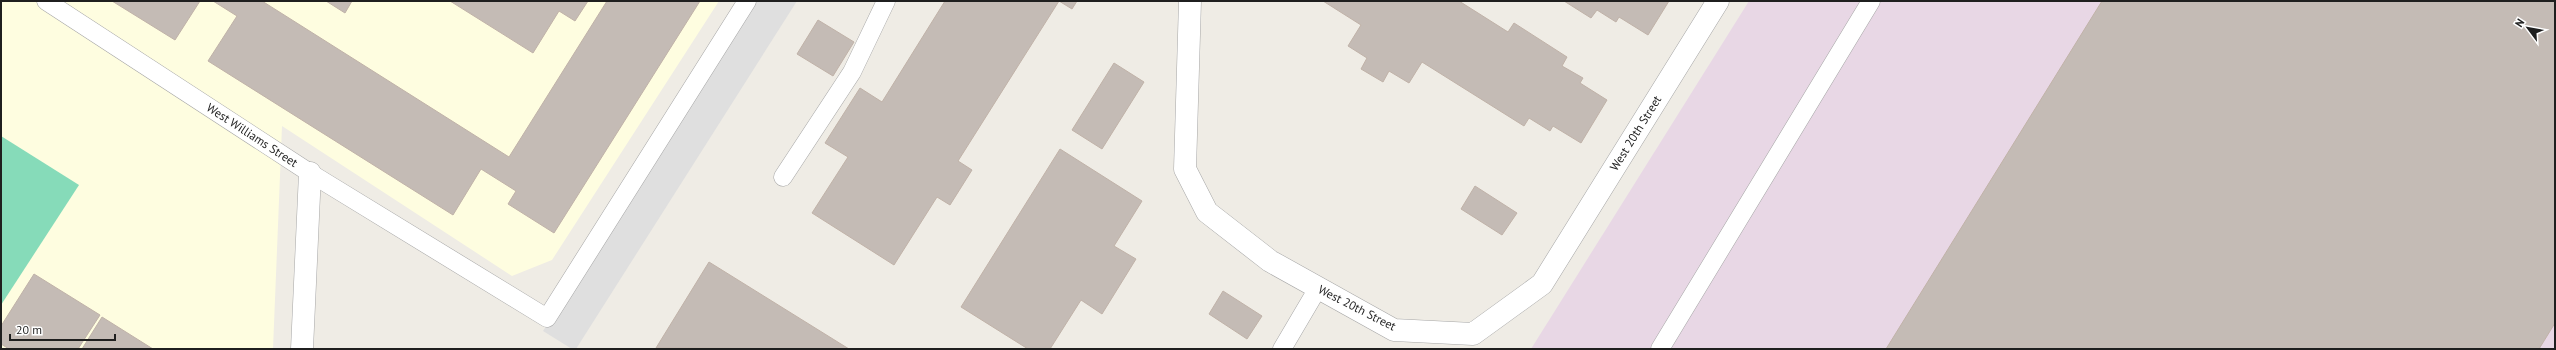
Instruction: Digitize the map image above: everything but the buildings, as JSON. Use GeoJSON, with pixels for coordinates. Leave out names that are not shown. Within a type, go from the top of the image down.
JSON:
{"type":"FeatureCollection","features":[{"type":"Feature","properties":{"kind":"street","name":"West 20th Street"},"geometry":{"type":"LineString","coordinates":[[1190,1],[1185,169],[1207,212],[1270,261],[1394,330],[1472,334],[1542,284],[1718,1]]}},
{"type":"Feature","properties":{"kind":"street","name":"West Williams Street"},"geometry":{"type":"LineString","coordinates":[[302,349],[310,174]]}},
{"type":"Feature","properties":{"kind":"lane","name":"West Williams Street"},"geometry":{"type":"LineString","coordinates":[[46,1],[310,174]]}},
{"type":"Feature","properties":{"kind":"lane"},"geometry":{"type":"LineString","coordinates":[[310,174],[546,318],[747,1]]}},
{"type":"Feature","properties":{"kind":"lane"},"geometry":{"type":"LineString","coordinates":[[783,177],[852,72],[886,1]]}},
{"type":"Feature","properties":{"kind":"lane"},"geometry":{"type":"LineString","coordinates":[[1660,349],[1871,1]]}},
{"type":"Feature","properties":{"kind":"lane"},"geometry":{"type":"LineString","coordinates":[[1282,349],[1318,288]]}},
{"type":"Feature","properties":{"kind":"shaded area"},"geometry":{"type":"Polygon","coordinates":[[[1,1],[719,1],[552,260],[512,276],[282,126],[273,349],[1,349],[1,1]]]}},
{"type":"Feature","properties":{"kind":"shaded area"},"geometry":{"type":"Polygon","coordinates":[[[753,1],[797,1],[576,349],[572,349],[543,331],[753,1]]]}},
{"type":"Feature","properties":{"kind":"shaded area"},"geometry":{"type":"Polygon","coordinates":[[[1749,1],[2555,1],[2555,349],[1531,349],[1749,1]]]}},
{"type":"Feature","properties":{"kind":"green space"},"geometry":{"type":"Polygon","coordinates":[[[1,136],[79,185],[1,305],[1,136]]]}}]}
